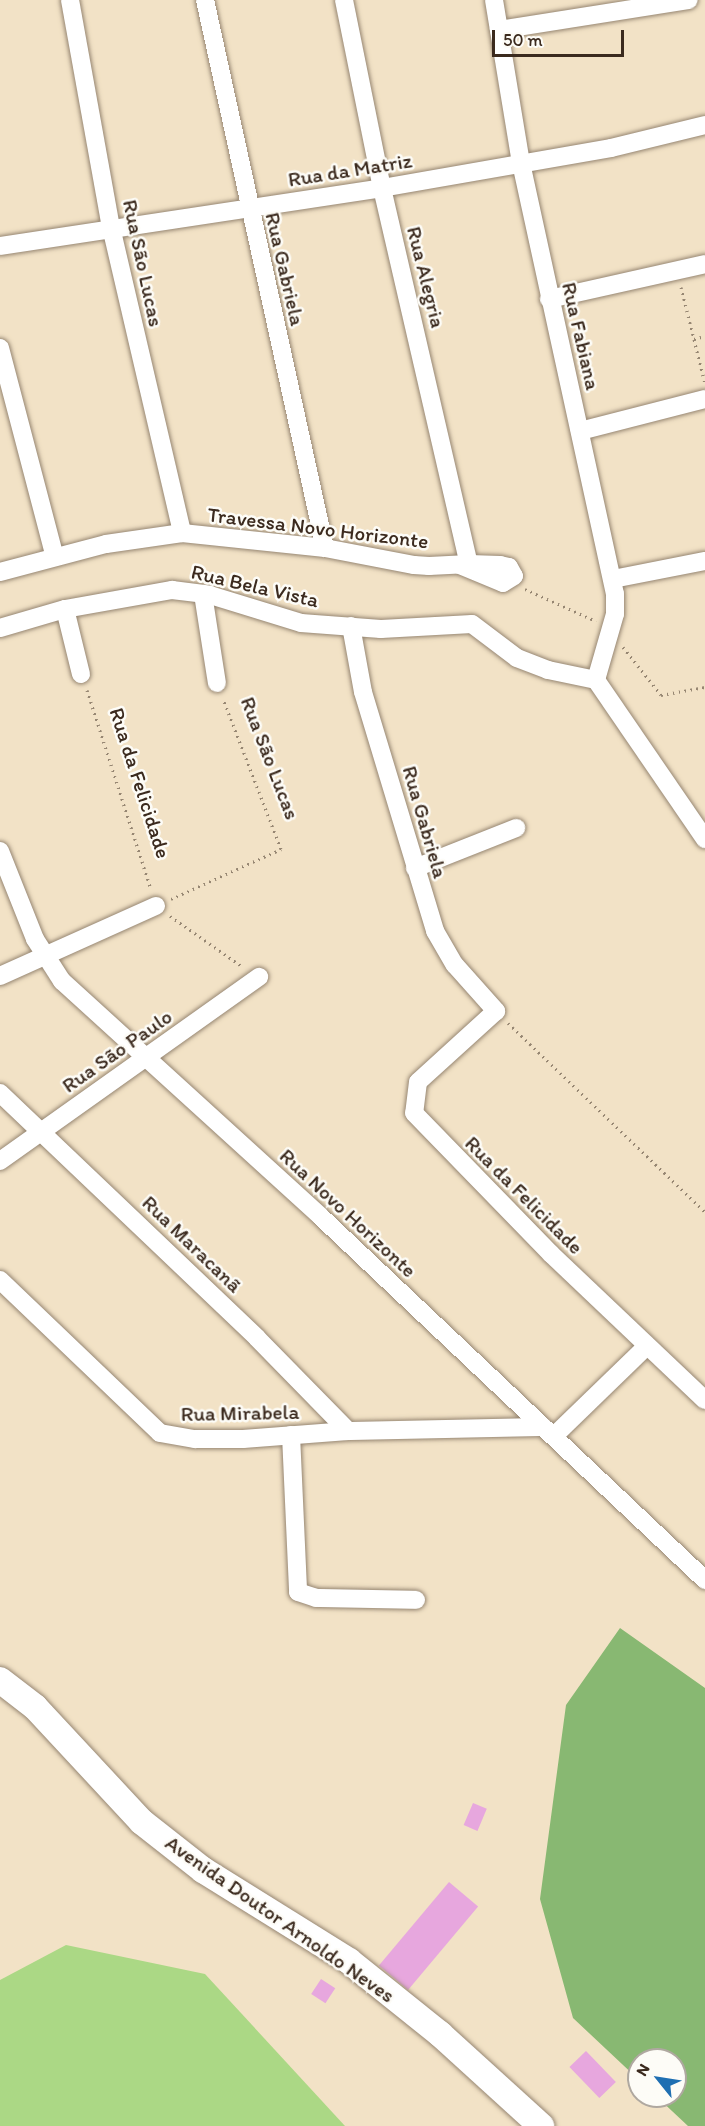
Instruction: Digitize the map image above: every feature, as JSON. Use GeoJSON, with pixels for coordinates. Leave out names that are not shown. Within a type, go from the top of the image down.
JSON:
{"type":"FeatureCollection","features":[{"type":"Feature","properties":{"kind":"main road","name":"Avenida Doutor Arnoldo Neves"},"geometry":{"type":"LineString","coordinates":[[0,1680],[36,1707],[142,1822],[203,1870],[349,1961],[440,2034],[541,2126]]}},
{"type":"Feature","properties":{"kind":"street","name":"Rua São Lucas"},"geometry":{"type":"LineString","coordinates":[[70,0],[111,227],[182,533]]}},
{"type":"Feature","properties":{"kind":"street","name":"Rua Gabriela"},"geometry":{"type":"LineString","coordinates":[[205,0],[248,209],[325,548]]}},
{"type":"Feature","properties":{"kind":"street","name":"Rua Alegria"},"geometry":{"type":"LineString","coordinates":[[344,0],[381,188],[464,564]]}},
{"type":"Feature","properties":{"kind":"street","name":"Rua Fabiana"},"geometry":{"type":"LineString","coordinates":[[495,0],[521,164],[549,299],[613,579],[615,604],[611,629],[596,680]]}},
{"type":"Feature","properties":{"kind":"street"},"geometry":{"type":"LineString","coordinates":[[499,30],[689,0]]}},
{"type":"Feature","properties":{"kind":"street","name":"Rua da Matriz"},"geometry":{"type":"LineString","coordinates":[[0,246],[111,227],[248,209],[521,164],[611,148],[705,125]]}},
{"type":"Feature","properties":{"kind":"street"},"geometry":{"type":"LineString","coordinates":[[549,299],[705,264]]}},
{"type":"Feature","properties":{"kind":"street"},"geometry":{"type":"LineString","coordinates":[[0,348],[55,556]]}},
{"type":"Feature","properties":{"kind":"street"},"geometry":{"type":"LineString","coordinates":[[580,431],[705,399]]}},
{"type":"Feature","properties":{"kind":"street","name":"Travessa Novo Horizonte"},"geometry":{"type":"LineString","coordinates":[[0,572],[55,556],[144,537],[182,533],[325,548],[401,564],[506,566],[514,574],[509,582]]}},
{"type":"Feature","properties":{"kind":"street"},"geometry":{"type":"LineString","coordinates":[[613,579],[705,561]]}},
{"type":"Feature","properties":{"kind":"street","name":"Rua Bela Vista"},"geometry":{"type":"LineString","coordinates":[[0,628],[65,609],[154,592],[203,594],[301,623],[381,629],[472,624],[517,658],[548,670],[596,680]]}},
{"type":"Feature","properties":{"kind":"street"},"geometry":{"type":"LineString","coordinates":[[203,594],[217,683]]}},
{"type":"Feature","properties":{"kind":"street"},"geometry":{"type":"LineString","coordinates":[[65,609],[81,674]]}},
{"type":"Feature","properties":{"kind":"street","name":"Rua Gabriela"},"geometry":{"type":"LineString","coordinates":[[351,626],[363,692],[415,868],[444,947],[496,1011]]}},
{"type":"Feature","properties":{"kind":"street"},"geometry":{"type":"LineString","coordinates":[[596,680],[705,839]]}},
{"type":"Feature","properties":{"kind":"street"},"geometry":{"type":"LineString","coordinates":[[415,868],[516,828]]}},
{"type":"Feature","properties":{"kind":"street","name":"Rua Novo Horizonte"},"geometry":{"type":"LineString","coordinates":[[0,851],[45,956],[62,981],[320,1216],[705,1580]]}},
{"type":"Feature","properties":{"kind":"street"},"geometry":{"type":"LineString","coordinates":[[0,976],[156,906]]}},
{"type":"Feature","properties":{"kind":"street","name":"Rua São Paulo"},"geometry":{"type":"LineString","coordinates":[[0,1161],[259,977]]}},
{"type":"Feature","properties":{"kind":"street","name":"Rua da Felicidade"},"geometry":{"type":"LineString","coordinates":[[496,1011],[418,1082],[414,1092],[414,1113],[645,1347],[705,1400]]}},
{"type":"Feature","properties":{"kind":"street","name":"Rua Maracanã"},"geometry":{"type":"LineString","coordinates":[[0,1093],[348,1431]]}},
{"type":"Feature","properties":{"kind":"street","name":"Rua Mirabela"},"geometry":{"type":"LineString","coordinates":[[0,1280],[160,1433],[195,1439],[348,1431],[548,1432]]}},
{"type":"Feature","properties":{"kind":"street"},"geometry":{"type":"LineString","coordinates":[[548,1432],[645,1347]]}},
{"type":"Feature","properties":{"kind":"street"},"geometry":{"type":"LineString","coordinates":[[291,1435],[298,1592],[316,1598],[416,1600]]}},
{"type":"Feature","properties":{"kind":"path"},"geometry":{"type":"LineString","coordinates":[[677,271],[705,384]]}},
{"type":"Feature","properties":{"kind":"path"},"geometry":{"type":"LineString","coordinates":[[694,339],[705,336]]}},
{"type":"Feature","properties":{"kind":"path"},"geometry":{"type":"LineString","coordinates":[[509,582],[611,629],[661,695],[705,687]]}},
{"type":"Feature","properties":{"kind":"path","name":"Rua da Felicidade"},"geometry":{"type":"LineString","coordinates":[[81,674],[156,906]]}},
{"type":"Feature","properties":{"kind":"path","name":"Rua São Lucas"},"geometry":{"type":"LineString","coordinates":[[156,906],[281,849],[217,683]]}},
{"type":"Feature","properties":{"kind":"path"},"geometry":{"type":"LineString","coordinates":[[156,906],[259,977]]}},
{"type":"Feature","properties":{"kind":"path"},"geometry":{"type":"LineString","coordinates":[[496,1011],[705,1212]]}},
{"type":"Feature","properties":{"kind":"green space"},"geometry":{"type":"Polygon","coordinates":[[[620,1628],[705,1688],[705,2126],[688,2126],[669,2108],[687,2108],[687,2048],[627,2048],[627,2069],[573,2018],[540,1899],[566,1705],[620,1628]]]}},
{"type":"Feature","properties":{"kind":"green space"},"geometry":{"type":"Polygon","coordinates":[[[66,1945],[205,1974],[345,2126],[0,2126],[0,1980],[66,1945]]]}},
{"type":"Feature","properties":{"kind":"building"},"geometry":{"type":"Polygon","coordinates":[[[473,1803],[487,1809],[477,1831],[464,1825],[473,1803]]]}},
{"type":"Feature","properties":{"kind":"building"},"geometry":{"type":"Polygon","coordinates":[[[449,1882],[478,1906],[408,1990],[379,1965],[449,1882]]]}},
{"type":"Feature","properties":{"kind":"building"},"geometry":{"type":"Polygon","coordinates":[[[321,1979],[335,1988],[325,2003],[311,1994],[321,1979]]]}},
{"type":"Feature","properties":{"kind":"building"},"geometry":{"type":"Polygon","coordinates":[[[586,2051],[616,2082],[599,2098],[569,2067],[586,2051]]]}}]}
